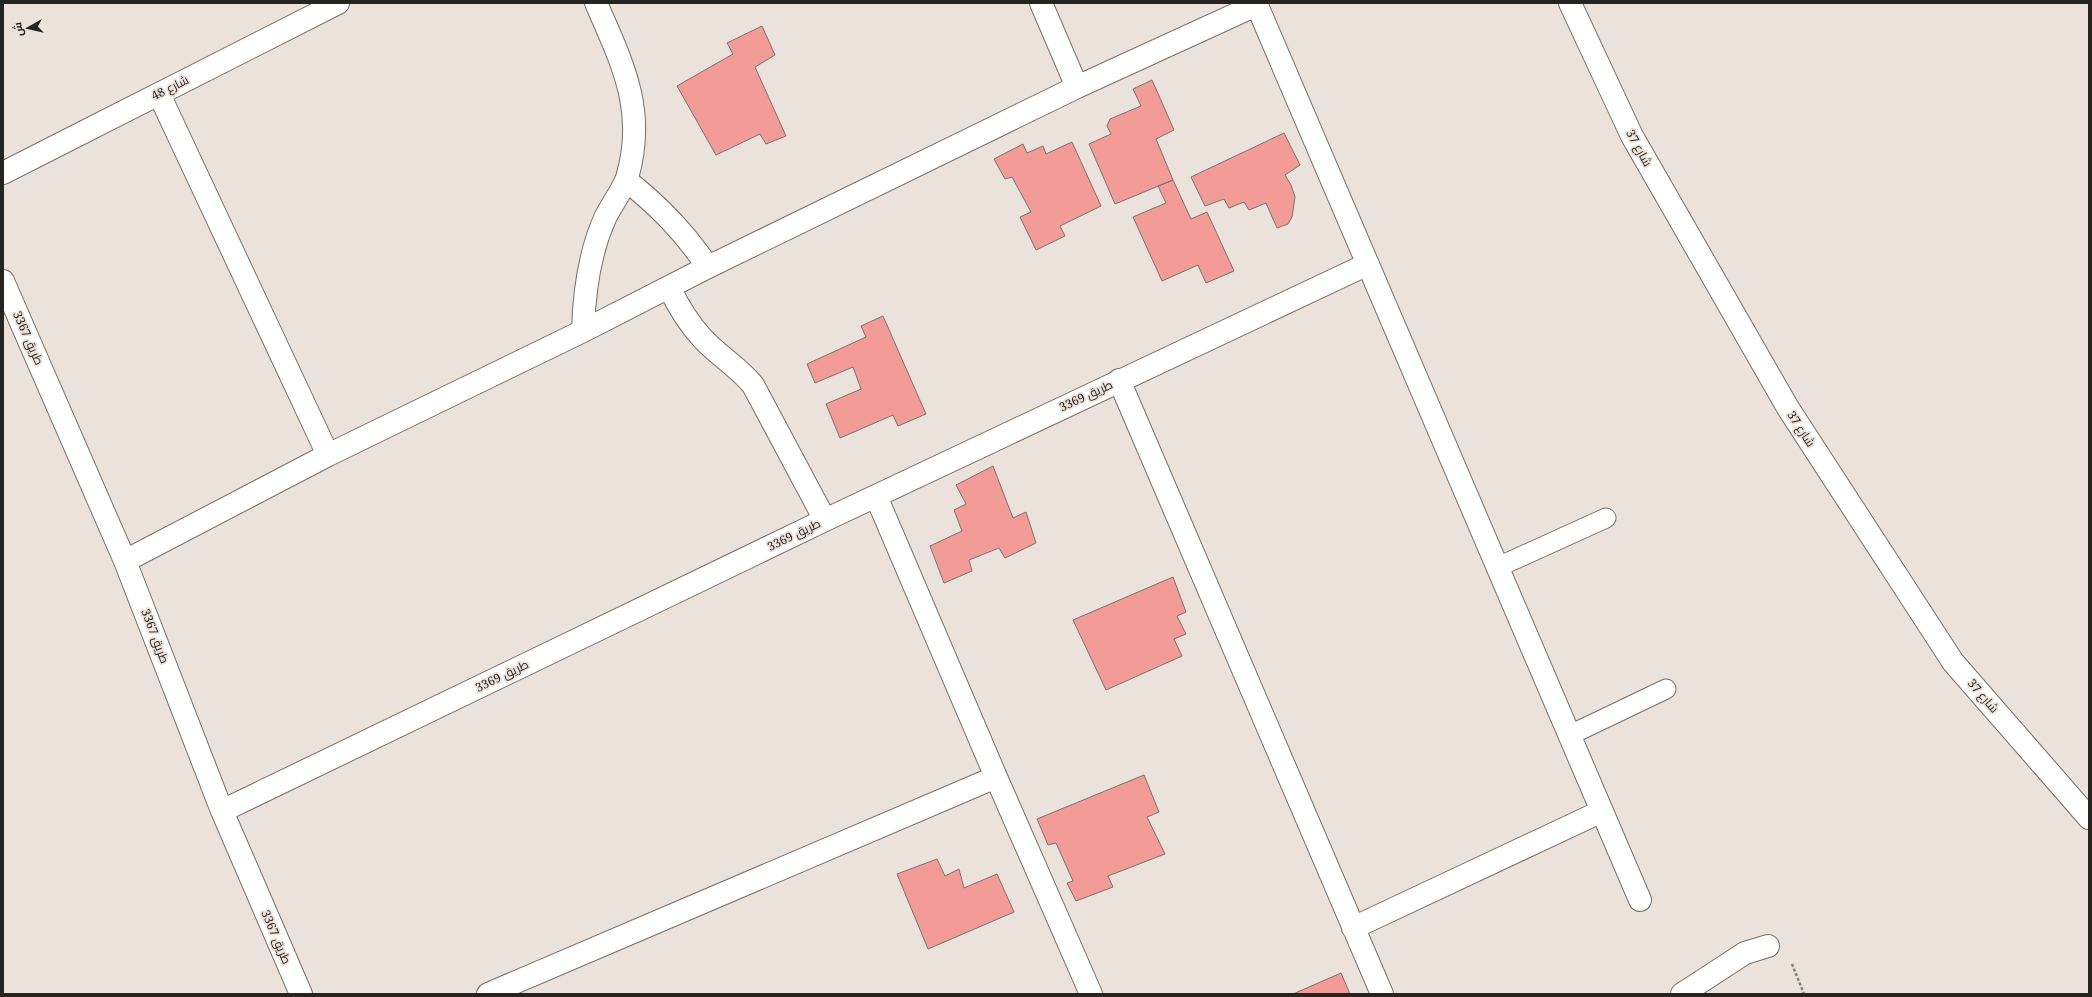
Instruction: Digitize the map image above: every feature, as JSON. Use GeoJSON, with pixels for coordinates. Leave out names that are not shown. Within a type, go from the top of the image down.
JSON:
{"type":"FeatureCollection","features":[{"type":"Feature","properties":{"kind":"street","name":"شارع 48"},"geometry":{"type":"LineString","coordinates":[[3,173],[338,3]]}},
{"type":"Feature","properties":{"kind":"street"},"geometry":{"type":"LineString","coordinates":[[583,331],[586,285],[590,263],[604,220],[626,180],[632,158],[635,136],[631,92],[625,70],[596,3]]}},
{"type":"Feature","properties":{"kind":"street"},"geometry":{"type":"LineString","coordinates":[[1041,3],[1077,87]]}},
{"type":"Feature","properties":{"kind":"street","name":"شارع 37"},"geometry":{"type":"LineString","coordinates":[[1570,3],[1632,136],[1788,408],[1953,662],[2089,818]]}},
{"type":"Feature","properties":{"kind":"street"},"geometry":{"type":"LineString","coordinates":[[125,561],[328,455],[583,331],[708,267],[1077,87],[1256,4],[1640,900]]}},
{"type":"Feature","properties":{"kind":"street"},"geometry":{"type":"LineString","coordinates":[[159,94],[328,455]]}},
{"type":"Feature","properties":{"kind":"street"},"geometry":{"type":"LineString","coordinates":[[626,180],[671,219],[691,242],[708,267]]}},
{"type":"Feature","properties":{"kind":"street","name":"طريق 3369"},"geometry":{"type":"LineString","coordinates":[[222,811],[824,520],[1368,264]]}},
{"type":"Feature","properties":{"kind":"street","name":"طريق 3367"},"geometry":{"type":"LineString","coordinates":[[3,281],[125,561],[222,811],[301,994]]}},
{"type":"Feature","properties":{"kind":"street"},"geometry":{"type":"LineString","coordinates":[[669,287],[678,306],[699,334],[743,373],[753,385],[824,520]]}},
{"type":"Feature","properties":{"kind":"street"},"geometry":{"type":"LineString","coordinates":[[1119,380],[1382,994]]}},
{"type":"Feature","properties":{"kind":"street"},"geometry":{"type":"LineString","coordinates":[[876,496],[996,777],[1091,994]]}},
{"type":"Feature","properties":{"kind":"street"},"geometry":{"type":"LineString","coordinates":[[488,994],[996,777]]}},
{"type":"Feature","properties":{"kind":"street"},"geometry":{"type":"LineString","coordinates":[[1353,928],[1602,811]]}},
{"type":"Feature","properties":{"kind":"street"},"geometry":{"type":"LineString","coordinates":[[1682,994],[1745,953],[1768,946]]}},
{"type":"Feature","properties":{"kind":"lane"},"geometry":{"type":"LineString","coordinates":[[1498,567],[1606,518]]}},
{"type":"Feature","properties":{"kind":"lane"},"geometry":{"type":"LineString","coordinates":[[1570,735],[1666,689]]}},
{"type":"Feature","properties":{"kind":"building"},"geometry":{"type":"Polygon","coordinates":[[[762,26],[775,55],[755,67],[786,136],[766,144],[760,134],[716,155],[677,86],[733,54],[727,43],[762,26]]]}},
{"type":"Feature","properties":{"kind":"building"},"geometry":{"type":"Polygon","coordinates":[[[1152,80],[1174,130],[1156,139],[1173,180],[1115,204],[1089,144],[1111,134],[1107,126],[1110,119],[1141,106],[1133,89],[1152,80]]]}},
{"type":"Feature","properties":{"kind":"building"},"geometry":{"type":"Polygon","coordinates":[[[1284,133],[1300,165],[1285,175],[1291,185],[1295,197],[1292,217],[1288,224],[1277,228],[1266,203],[1249,210],[1244,202],[1229,208],[1224,199],[1205,206],[1191,177],[1284,133]]]}},
{"type":"Feature","properties":{"kind":"building"},"geometry":{"type":"Polygon","coordinates":[[[1072,142],[1101,206],[1060,226],[1065,236],[1036,250],[1020,217],[1031,212],[1012,177],[1005,179],[994,159],[1023,144],[1027,153],[1043,146],[1046,154],[1072,142]]]}},
{"type":"Feature","properties":{"kind":"building"},"geometry":{"type":"Polygon","coordinates":[[[1173,180],[1191,219],[1207,212],[1234,271],[1206,283],[1198,265],[1162,281],[1133,217],[1166,203],[1158,186],[1173,180]]]}},
{"type":"Feature","properties":{"kind":"building"},"geometry":{"type":"Polygon","coordinates":[[[883,316],[926,414],[898,426],[893,415],[840,438],[826,404],[861,389],[853,367],[815,383],[807,364],[866,337],[861,326],[883,316]]]}},
{"type":"Feature","properties":{"kind":"building"},"geometry":{"type":"Polygon","coordinates":[[[993,466],[1013,518],[1026,512],[1036,543],[1005,558],[999,548],[969,560],[972,571],[944,583],[930,546],[962,531],[954,510],[966,504],[956,485],[993,466]]]}},
{"type":"Feature","properties":{"kind":"building"},"geometry":{"type":"Polygon","coordinates":[[[1173,577],[1186,612],[1177,616],[1186,634],[1174,639],[1182,656],[1106,690],[1073,620],[1173,577]]]}},
{"type":"Feature","properties":{"kind":"building"},"geometry":{"type":"Polygon","coordinates":[[[1144,775],[1159,812],[1147,817],[1165,854],[1108,876],[1113,887],[1076,901],[1067,883],[1073,881],[1056,843],[1048,845],[1037,819],[1144,775]]]}},
{"type":"Feature","properties":{"kind":"building"},"geometry":{"type":"Polygon","coordinates":[[[937,859],[945,876],[959,869],[964,888],[997,874],[1014,912],[928,949],[897,874],[937,859]]]}},
{"type":"Feature","properties":{"kind":"building"},"geometry":{"type":"Polygon","coordinates":[[[1341,973],[1350,994],[1293,994],[1341,973]]]}}]}
